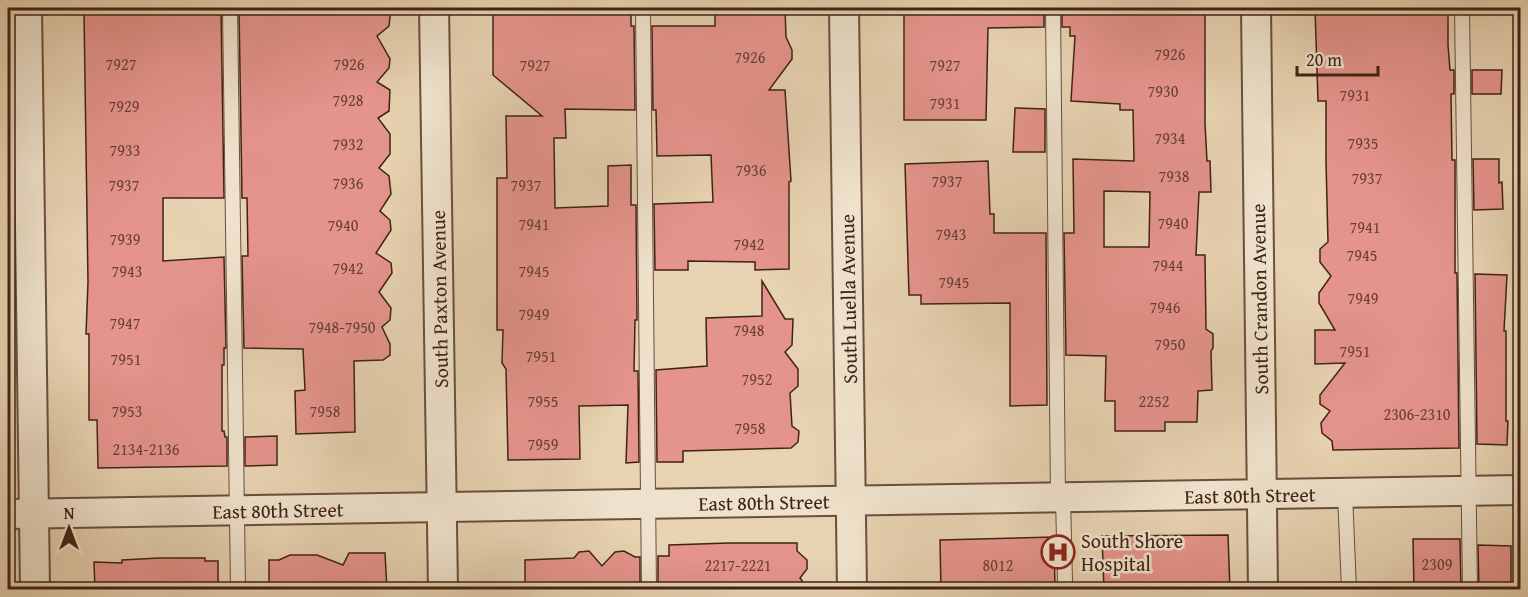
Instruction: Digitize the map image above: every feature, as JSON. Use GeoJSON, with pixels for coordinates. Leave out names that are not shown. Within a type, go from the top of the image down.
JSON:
{"type":"FeatureCollection","features":[{"type":"Feature","properties":{"kind":"street"},"geometry":{"type":"LineString","coordinates":[[27,8],[21,514],[35,590]]}},
{"type":"Feature","properties":{"kind":"street","name":"South Paxton Avenue"},"geometry":{"type":"LineString","coordinates":[[434,8],[443,590]]}},
{"type":"Feature","properties":{"kind":"street","name":"South Luella Avenue"},"geometry":{"type":"LineString","coordinates":[[844,8],[852,590]]}},
{"type":"Feature","properties":{"kind":"street","name":"South Crandon Avenue"},"geometry":{"type":"LineString","coordinates":[[1256,8],[1263,590]]}},
{"type":"Feature","properties":{"kind":"street","name":"East 80th Street"},"geometry":{"type":"LineString","coordinates":[[21,514],[1521,490]]}},
{"type":"Feature","properties":{"kind":"lane"},"geometry":{"type":"LineString","coordinates":[[230,8],[238,590]]}},
{"type":"Feature","properties":{"kind":"lane"},"geometry":{"type":"LineString","coordinates":[[643,8],[649,590]]}},
{"type":"Feature","properties":{"kind":"lane"},"geometry":{"type":"LineString","coordinates":[[1053,8],[1060,498],[1065,582]]}},
{"type":"Feature","properties":{"kind":"lane"},"geometry":{"type":"LineString","coordinates":[[1462,8],[1470,590]]}},
{"type":"Feature","properties":{"kind":"lane"},"geometry":{"type":"LineString","coordinates":[[1345,493],[1349,590]]}},
{"type":"Feature","properties":{"kind":"building"},"geometry":{"type":"Polygon","coordinates":[[[94,8],[221,8],[224,198],[163,198],[163,261],[224,257],[226,348],[224,348],[224,365],[222,365],[222,431],[227,437],[227,466],[98,468],[97,420],[89,420],[89,334],[86,334],[88,282],[84,13],[94,12],[94,8]]]}},
{"type":"Feature","properties":{"kind":"building"},"geometry":{"type":"Polygon","coordinates":[[[239,8],[391,8],[389,26],[377,36],[390,59],[389,68],[377,82],[390,90],[389,111],[378,118],[390,134],[390,154],[379,168],[389,176],[391,194],[380,211],[390,220],[391,230],[376,253],[391,263],[392,273],[379,292],[391,308],[390,320],[382,327],[390,344],[390,355],[383,360],[354,361],[355,432],[296,434],[295,391],[305,390],[303,349],[244,348],[242,256],[248,256],[247,198],[242,198],[239,8]]]}},
{"type":"Feature","properties":{"kind":"building"},"geometry":{"type":"Polygon","coordinates":[[[715,8],[785,8],[786,37],[792,50],[792,59],[769,90],[785,90],[791,181],[789,182],[789,269],[755,270],[755,262],[688,261],[688,270],[655,270],[654,204],[713,202],[711,155],[657,156],[656,110],[653,110],[652,26],[715,26],[715,8]]]}},
{"type":"Feature","properties":{"kind":"building"},"geometry":{"type":"Polygon","coordinates":[[[904,8],[1044,8],[1044,27],[988,28],[986,120],[904,120],[904,8]]]}},
{"type":"Feature","properties":{"kind":"building"},"geometry":{"type":"Polygon","coordinates":[[[1062,8],[1078,8],[1078,13],[1117,13],[1116,8],[1205,8],[1205,123],[1211,192],[1199,192],[1196,255],[1205,255],[1206,329],[1213,334],[1213,348],[1211,351],[1212,390],[1198,391],[1197,422],[1165,422],[1165,431],[1115,431],[1115,401],[1105,401],[1106,356],[1066,355],[1064,233],[1074,233],[1073,159],[1134,161],[1133,110],[1120,110],[1120,104],[1071,101],[1075,36],[1070,36],[1070,27],[1062,27],[1062,8]],[[1104,191],[1104,247],[1149,247],[1150,192],[1104,191]]]}},
{"type":"Feature","properties":{"kind":"building"},"geometry":{"type":"Polygon","coordinates":[[[1315,8],[1448,8],[1450,70],[1454,70],[1454,94],[1451,94],[1452,160],[1455,160],[1459,448],[1333,450],[1332,441],[1322,433],[1321,423],[1330,411],[1320,404],[1320,395],[1345,363],[1315,364],[1315,330],[1335,330],[1319,303],[1319,293],[1331,276],[1320,262],[1320,249],[1328,242],[1326,101],[1318,101],[1315,8]]]}},
{"type":"Feature","properties":{"kind":"building"},"geometry":{"type":"Polygon","coordinates":[[[631,10],[631,26],[634,26],[635,110],[565,109],[566,138],[554,138],[555,208],[608,206],[608,166],[631,165],[631,205],[636,205],[637,320],[635,320],[634,371],[638,371],[639,462],[626,463],[628,405],[579,406],[580,459],[508,460],[506,369],[502,363],[503,330],[497,330],[497,178],[507,178],[506,116],[542,116],[493,75],[493,14],[631,10]]]}},
{"type":"Feature","properties":{"kind":"building"},"geometry":{"type":"Polygon","coordinates":[[[1472,70],[1502,70],[1501,94],[1472,94],[1472,70]]]}},
{"type":"Feature","properties":{"kind":"building"},"geometry":{"type":"Polygon","coordinates":[[[1015,108],[1045,109],[1045,152],[1013,152],[1015,108]]]}},
{"type":"Feature","properties":{"kind":"building"},"geometry":{"type":"Polygon","coordinates":[[[1473,159],[1499,159],[1499,183],[1502,182],[1503,209],[1474,210],[1473,159]]]}},
{"type":"Feature","properties":{"kind":"building"},"geometry":{"type":"Polygon","coordinates":[[[988,161],[990,214],[994,214],[994,233],[1046,233],[1047,405],[1010,406],[1010,303],[921,304],[921,295],[909,295],[905,164],[988,161]]]}},
{"type":"Feature","properties":{"kind":"building"},"geometry":{"type":"Polygon","coordinates":[[[1475,274],[1507,275],[1504,331],[1506,331],[1507,445],[1477,444],[1475,274]]]}},
{"type":"Feature","properties":{"kind":"building"},"geometry":{"type":"Polygon","coordinates":[[[762,281],[785,319],[793,319],[792,345],[785,352],[798,369],[798,386],[790,393],[792,426],[799,431],[798,442],[791,448],[683,451],[683,462],[657,462],[656,370],[707,366],[706,318],[762,316],[762,281]]]}},
{"type":"Feature","properties":{"kind":"building"},"geometry":{"type":"Polygon","coordinates":[[[277,436],[277,465],[245,466],[245,437],[277,436]]]}},
{"type":"Feature","properties":{"kind":"building"},"geometry":{"type":"Polygon","coordinates":[[[1228,535],[1230,590],[1104,590],[1102,536],[1228,535]]]}},
{"type":"Feature","properties":{"kind":"building"},"geometry":{"type":"Polygon","coordinates":[[[1054,537],[1055,590],[941,590],[940,540],[1054,537]]]}},
{"type":"Feature","properties":{"kind":"building"},"geometry":{"type":"Polygon","coordinates":[[[1413,539],[1460,539],[1461,590],[1414,590],[1413,539]]]}},
{"type":"Feature","properties":{"kind":"building"},"geometry":{"type":"Polygon","coordinates":[[[797,543],[797,551],[807,560],[807,569],[800,578],[809,590],[658,590],[658,556],[669,556],[669,545],[797,543]]]}},
{"type":"Feature","properties":{"kind":"building"},"geometry":{"type":"Polygon","coordinates":[[[1478,545],[1511,546],[1511,590],[1479,590],[1478,545]]]}},
{"type":"Feature","properties":{"kind":"building"},"geometry":{"type":"Polygon","coordinates":[[[589,551],[602,566],[615,552],[624,551],[640,557],[640,590],[525,590],[525,560],[574,558],[579,552],[589,551]]]}},
{"type":"Feature","properties":{"kind":"building"},"geometry":{"type":"Polygon","coordinates":[[[349,553],[385,553],[387,590],[276,590],[276,586],[269,585],[269,560],[279,560],[290,555],[317,555],[343,565],[349,553]]]}},
{"type":"Feature","properties":{"kind":"building"},"geometry":{"type":"Polygon","coordinates":[[[205,558],[205,561],[218,561],[218,590],[95,590],[94,562],[122,563],[122,560],[205,558]]]}},
{"type":"Feature","properties":{"kind":"place","name":"South Shore Hospital"},"geometry":{"type":"Point","coordinates":[1058,552]}}]}
